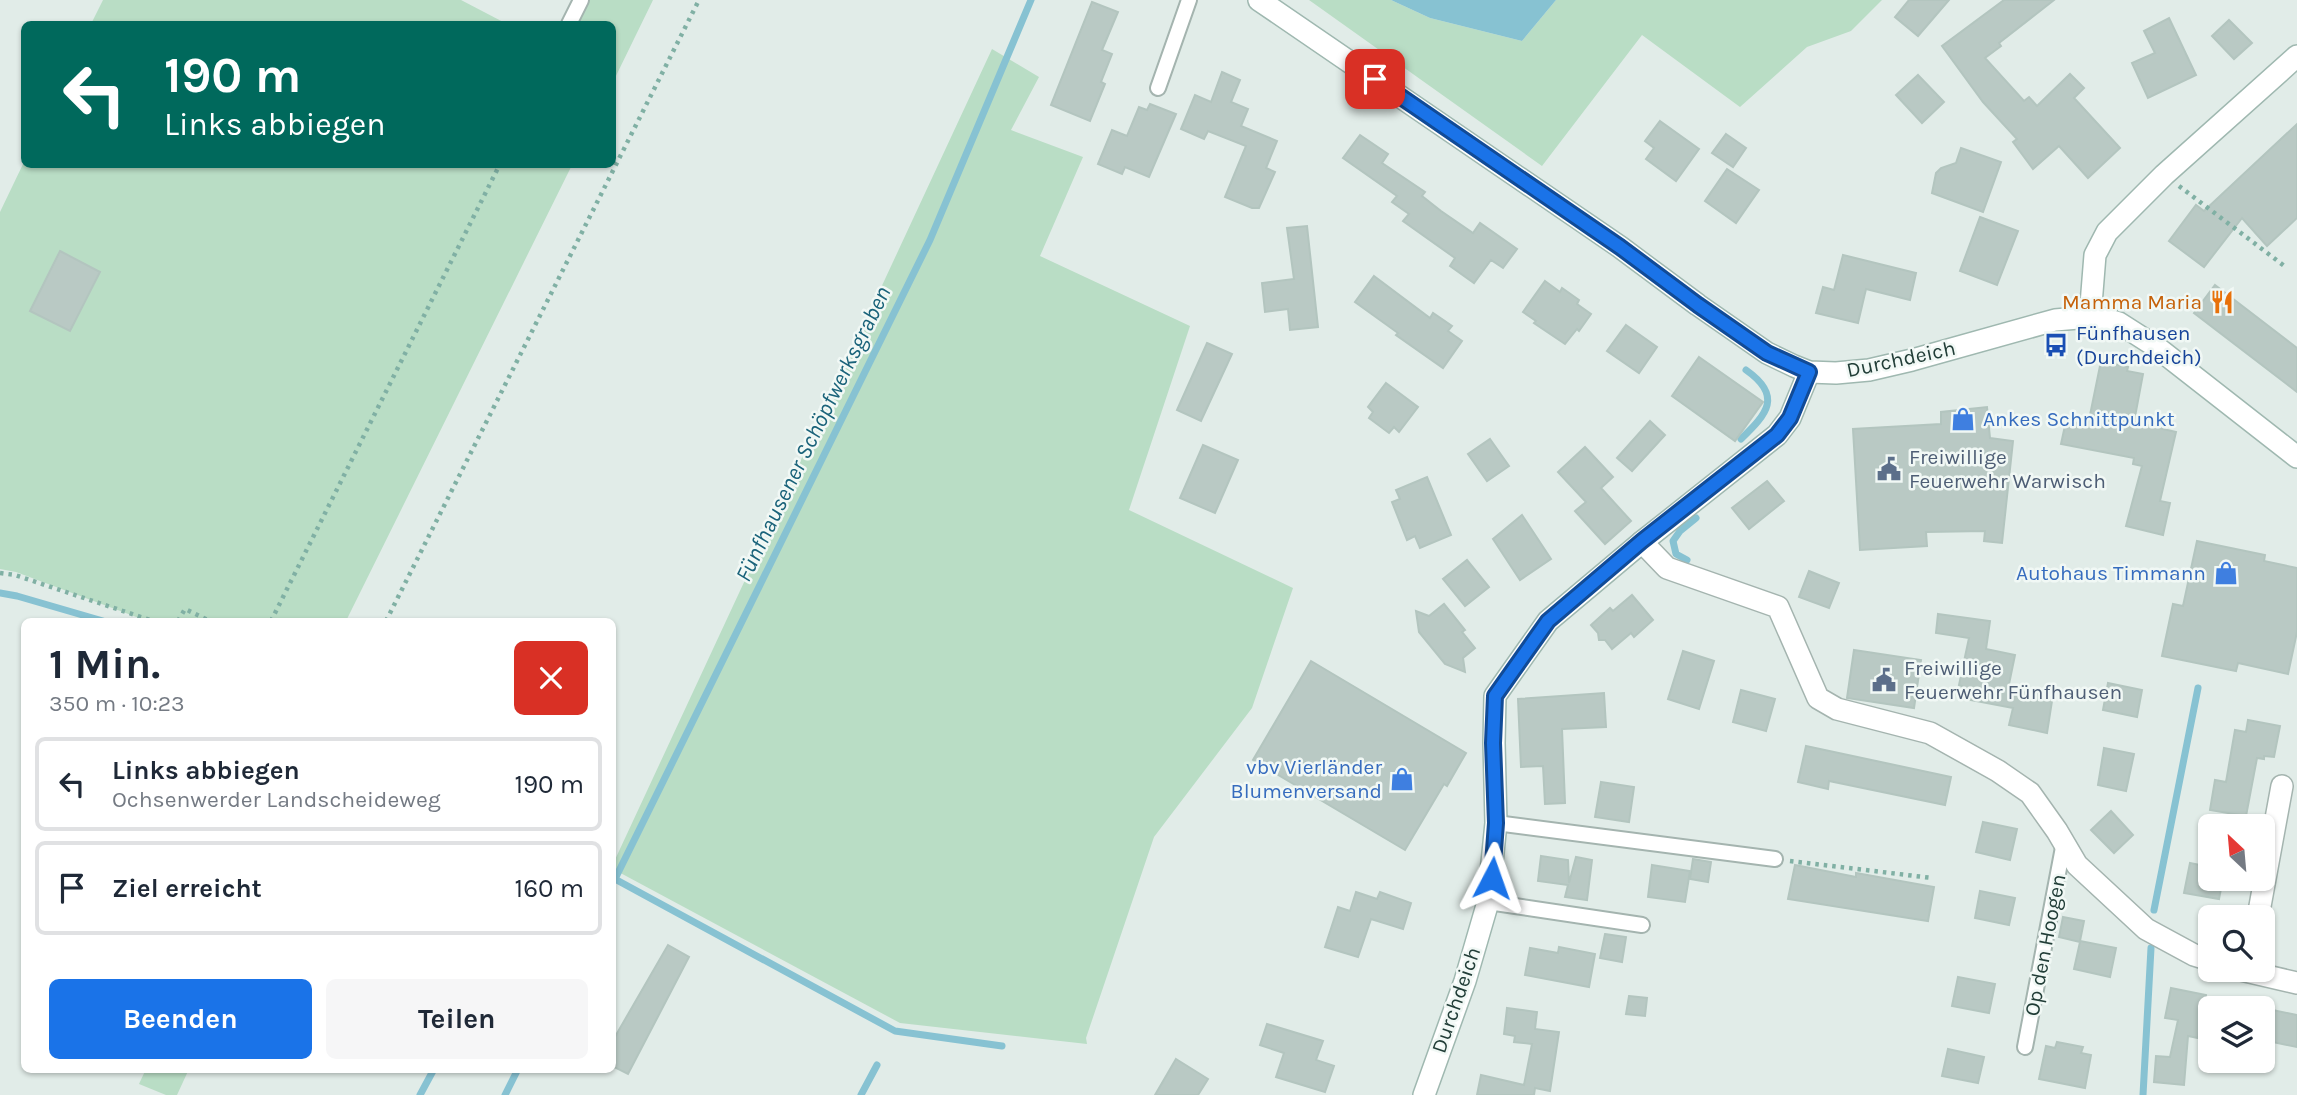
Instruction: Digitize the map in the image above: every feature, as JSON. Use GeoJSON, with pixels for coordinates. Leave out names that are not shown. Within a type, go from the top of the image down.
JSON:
{"type":"FeatureCollection","features":[{"type":"Feature","properties":{"kind":"street"},"geometry":{"type":"LineString","coordinates":[[1259,0],[1620,247],[1767,353],[1809,372]]}},
{"type":"Feature","properties":{"kind":"street"},"geometry":{"type":"LineString","coordinates":[[2090,317],[2095,255],[2107,232],[2164,175],[2297,56]]}},
{"type":"Feature","properties":{"kind":"street","name":"Durchdeich"},"geometry":{"type":"LineString","coordinates":[[1424,1095],[1465,981],[1489,902],[1496,823],[1493,743],[1495,696],[1548,621],[1642,541],[1777,435],[1794,410],[1809,372],[1849,372],[1895,365],[2055,320],[2090,317],[2119,323],[2134,332],[2297,457]]}},
{"type":"Feature","properties":{"kind":"street","name":"Op den Hoogen"},"geometry":{"type":"LineString","coordinates":[[1642,541],[1667,568],[1778,607],[1818,698],[1836,709],[1930,733],[1998,771],[2030,793],[2077,865],[2146,929],[2198,956]]}},
{"type":"Feature","properties":{"kind":"street"},"geometry":{"type":"LineString","coordinates":[[2260,905],[2282,786]]}},
{"type":"Feature","properties":{"kind":"street"},"geometry":{"type":"LineString","coordinates":[[2275,978],[2297,983]]}},
{"type":"Feature","properties":{"kind":"lane"},"geometry":{"type":"LineString","coordinates":[[570,21],[581,0]]}},
{"type":"Feature","properties":{"kind":"lane"},"geometry":{"type":"LineString","coordinates":[[1158,88],[1189,0]]}},
{"type":"Feature","properties":{"kind":"lane"},"geometry":{"type":"LineString","coordinates":[[1496,823],[1775,859]]}},
{"type":"Feature","properties":{"kind":"lane","name":"Op den Hoogen"},"geometry":{"type":"LineString","coordinates":[[2025,1047],[2064,842]]}},
{"type":"Feature","properties":{"kind":"lane"},"geometry":{"type":"LineString","coordinates":[[1489,902],[1642,925]]}},
{"type":"Feature","properties":{"kind":"path"},"geometry":{"type":"LineString","coordinates":[[616,165],[699,0]]}},
{"type":"Feature","properties":{"kind":"path"},"geometry":{"type":"LineString","coordinates":[[273,618],[498,168]]}},
{"type":"Feature","properties":{"kind":"path"},"geometry":{"type":"LineString","coordinates":[[388,618],[614,168]]}},
{"type":"Feature","properties":{"kind":"path"},"geometry":{"type":"LineString","coordinates":[[2164,175],[2287,268]]}},
{"type":"Feature","properties":{"kind":"path"},"geometry":{"type":"LineString","coordinates":[[0,573],[15,575],[144,618]]}},
{"type":"Feature","properties":{"kind":"path"},"geometry":{"type":"LineString","coordinates":[[179,618],[185,609],[204,618]]}},
{"type":"Feature","properties":{"kind":"path"},"geometry":{"type":"LineString","coordinates":[[1775,859],[1932,878]]}},
{"type":"Feature","properties":{"kind":"green space"},"geometry":{"type":"Polygon","coordinates":[[[103,0],[461,0],[501,21],[92,21],[103,0]]]}},
{"type":"Feature","properties":{"kind":"green space"},"geometry":{"type":"Polygon","coordinates":[[[584,0],[653,0],[616,76],[616,21],[573,21],[584,0]]]}},
{"type":"Feature","properties":{"kind":"green space"},"geometry":{"type":"Polygon","coordinates":[[[1309,0],[1391,0],[1430,18],[1522,41],[1556,0],[1882,0],[1851,31],[1807,47],[1740,107],[1642,35],[1542,166],[1309,0]]]}},
{"type":"Feature","properties":{"kind":"green space"},"geometry":{"type":"Polygon","coordinates":[[[992,49],[1039,77],[1011,130],[1083,157],[1040,256],[1190,326],[1129,510],[1293,588],[1252,708],[1154,837],[1086,1038],[1087,1044],[900,1023],[616,871],[616,858],[992,49]]]}},
{"type":"Feature","properties":{"kind":"green space"},"geometry":{"type":"Polygon","coordinates":[[[21,168],[571,168],[347,618],[139,618],[16,572],[0,569],[0,212],[21,168]]]}},
{"type":"Feature","properties":{"kind":"green space"},"geometry":{"type":"Polygon","coordinates":[[[144,1073],[187,1073],[177,1095],[166,1095],[139,1084],[144,1073]]]}},
{"type":"Feature","properties":{"kind":"water"},"geometry":{"type":"Polygon","coordinates":[[[1391,0],[1556,0],[1522,41],[1430,18],[1391,0]]]}},
{"type":"Feature","properties":{"kind":"building"},"geometry":{"type":"Polygon","coordinates":[[[1909,0],[1949,0],[1918,36],[1895,17],[1909,0]]]}},
{"type":"Feature","properties":{"kind":"building"},"geometry":{"type":"Polygon","coordinates":[[[2004,0],[2054,0],[1999,43],[2001,46],[1985,58],[2024,101],[2029,97],[2037,106],[2070,74],[2084,88],[2074,98],[2120,148],[2088,178],[2059,146],[2033,169],[2013,142],[2017,139],[1983,102],[1942,46],[2004,0]]]}},
{"type":"Feature","properties":{"kind":"building"},"geometry":{"type":"Polygon","coordinates":[[[1092,2],[1118,12],[1102,50],[1112,54],[1101,82],[1105,84],[1090,121],[1051,105],[1092,2]]]}},
{"type":"Feature","properties":{"kind":"building"},"geometry":{"type":"Polygon","coordinates":[[[2169,18],[2196,75],[2148,98],[2132,63],[2155,53],[2144,31],[2169,18]]]}},
{"type":"Feature","properties":{"kind":"building"},"geometry":{"type":"Polygon","coordinates":[[[2229,20],[2252,43],[2234,59],[2212,36],[2229,20]]]}},
{"type":"Feature","properties":{"kind":"building"},"geometry":{"type":"Polygon","coordinates":[[[1222,72],[1240,80],[1231,102],[1248,109],[1241,126],[1277,141],[1266,168],[1275,172],[1259,208],[1252,208],[1225,197],[1246,146],[1208,131],[1204,139],[1181,129],[1195,95],[1211,102],[1222,72]]]}},
{"type":"Feature","properties":{"kind":"building"},"geometry":{"type":"Polygon","coordinates":[[[1918,75],[1944,102],[1922,123],[1896,95],[1918,75]]]}},
{"type":"Feature","properties":{"kind":"building"},"geometry":{"type":"Polygon","coordinates":[[[1150,104],[1176,114],[1149,177],[1125,167],[1122,174],[1098,164],[1112,130],[1127,136],[1139,107],[1147,110],[1150,104]]]}},
{"type":"Feature","properties":{"kind":"building"},"geometry":{"type":"Polygon","coordinates":[[[1660,121],[1699,149],[1676,181],[1646,159],[1654,148],[1645,141],[1660,121]]]}},
{"type":"Feature","properties":{"kind":"building"},"geometry":{"type":"Polygon","coordinates":[[[2297,124],[2297,218],[2267,246],[2242,218],[2204,267],[2169,241],[2196,205],[2204,211],[2297,124]]]}},
{"type":"Feature","properties":{"kind":"building"},"geometry":{"type":"Polygon","coordinates":[[[1726,134],[1746,148],[1733,167],[1712,153],[1726,134]]]}},
{"type":"Feature","properties":{"kind":"building"},"geometry":{"type":"Polygon","coordinates":[[[1360,135],[1388,154],[1382,163],[1425,192],[1422,196],[1441,211],[1473,233],[1480,223],[1517,249],[1503,268],[1491,260],[1474,283],[1450,266],[1455,258],[1403,221],[1409,214],[1392,202],[1397,196],[1343,158],[1360,135]]]}},
{"type":"Feature","properties":{"kind":"building"},"geometry":{"type":"Polygon","coordinates":[[[1961,148],[2001,162],[1983,212],[1932,193],[1936,173],[1941,168],[1956,163],[1961,148]]]}},
{"type":"Feature","properties":{"kind":"building"},"geometry":{"type":"Polygon","coordinates":[[[1727,169],[1759,190],[1736,223],[1705,201],[1727,169]]]}},
{"type":"Feature","properties":{"kind":"building"},"geometry":{"type":"Polygon","coordinates":[[[1980,217],[2018,231],[1997,285],[1960,271],[1980,217]]]}},
{"type":"Feature","properties":{"kind":"building"},"geometry":{"type":"Polygon","coordinates":[[[1307,226],[1318,327],[1290,330],[1288,309],[1265,312],[1262,283],[1294,279],[1287,228],[1307,226]]]}},
{"type":"Feature","properties":{"kind":"building"},"geometry":{"type":"Polygon","coordinates":[[[60,251],[100,272],[70,331],[30,311],[60,251]]]}},
{"type":"Feature","properties":{"kind":"building"},"geometry":{"type":"Polygon","coordinates":[[[1843,255],[1916,273],[1910,300],[1866,289],[1858,323],[1816,313],[1823,287],[1834,290],[1843,255]]]}},
{"type":"Feature","properties":{"kind":"building"},"geometry":{"type":"Polygon","coordinates":[[[1374,276],[1430,318],[1433,313],[1452,326],[1448,331],[1462,341],[1443,368],[1355,302],[1374,276]]]}},
{"type":"Feature","properties":{"kind":"building"},"geometry":{"type":"Polygon","coordinates":[[[1545,281],[1560,292],[1562,288],[1579,300],[1577,304],[1591,314],[1565,344],[1523,312],[1545,281]]]}},
{"type":"Feature","properties":{"kind":"building"},"geometry":{"type":"Polygon","coordinates":[[[2215,285],[2297,348],[2297,392],[2194,313],[2215,285]]]}},
{"type":"Feature","properties":{"kind":"building"},"geometry":{"type":"Polygon","coordinates":[[[1626,325],[1657,347],[1639,373],[1607,351],[1626,325]]]}},
{"type":"Feature","properties":{"kind":"building"},"geometry":{"type":"Polygon","coordinates":[[[1207,343],[1232,354],[1201,421],[1177,410],[1207,343]]]}},
{"type":"Feature","properties":{"kind":"building"},"geometry":{"type":"Polygon","coordinates":[[[1699,357],[1763,402],[1735,441],[1672,396],[1699,357]]]}},
{"type":"Feature","properties":{"kind":"building"},"geometry":{"type":"Polygon","coordinates":[[[2101,361],[2128,367],[2127,371],[2143,374],[2134,422],[2176,432],[2160,501],[2170,503],[2163,535],[2126,526],[2142,466],[2133,464],[2134,458],[2061,444],[2066,421],[2088,425],[2101,361]]]}},
{"type":"Feature","properties":{"kind":"building"},"geometry":{"type":"Polygon","coordinates":[[[1386,383],[1418,407],[1399,432],[1394,427],[1389,433],[1369,418],[1373,412],[1368,407],[1386,383]]]}},
{"type":"Feature","properties":{"kind":"building"},"geometry":{"type":"Polygon","coordinates":[[[1987,407],[1990,438],[2013,441],[2002,543],[1984,541],[1985,531],[1926,532],[1927,546],[1860,550],[1853,429],[1941,424],[1941,412],[1987,407]]]}},
{"type":"Feature","properties":{"kind":"building"},"geometry":{"type":"Polygon","coordinates":[[[1650,421],[1665,435],[1632,471],[1617,458],[1650,421]]]}},
{"type":"Feature","properties":{"kind":"building"},"geometry":{"type":"Polygon","coordinates":[[[1490,439],[1509,466],[1487,481],[1468,454],[1490,439]]]}},
{"type":"Feature","properties":{"kind":"building"},"geometry":{"type":"Polygon","coordinates":[[[1203,445],[1238,460],[1215,513],[1180,498],[1203,445]]]}},
{"type":"Feature","properties":{"kind":"building"},"geometry":{"type":"Polygon","coordinates":[[[1585,447],[1613,477],[1601,488],[1631,521],[1605,544],[1575,511],[1586,502],[1558,472],[1585,447]]]}},
{"type":"Feature","properties":{"kind":"building"},"geometry":{"type":"Polygon","coordinates":[[[1427,477],[1451,535],[1420,548],[1415,536],[1407,540],[1392,502],[1400,499],[1396,490],[1427,477]]]}},
{"type":"Feature","properties":{"kind":"building"},"geometry":{"type":"Polygon","coordinates":[[[1767,481],[1784,501],[1749,529],[1732,508],[1767,481]]]}},
{"type":"Feature","properties":{"kind":"building"},"geometry":{"type":"Polygon","coordinates":[[[1522,515],[1551,559],[1520,580],[1493,539],[1522,515]]]}},
{"type":"Feature","properties":{"kind":"building"},"geometry":{"type":"Polygon","coordinates":[[[2197,541],[2265,555],[2264,561],[2297,568],[2297,632],[2288,674],[2238,663],[2236,671],[2162,656],[2173,604],[2183,606],[2197,541]]]}},
{"type":"Feature","properties":{"kind":"building"},"geometry":{"type":"Polygon","coordinates":[[[1467,560],[1489,587],[1465,606],[1443,579],[1467,560]]]}},
{"type":"Feature","properties":{"kind":"building"},"geometry":{"type":"Polygon","coordinates":[[[1809,571],[1839,583],[1829,608],[1799,597],[1809,571]]]}},
{"type":"Feature","properties":{"kind":"building"},"geometry":{"type":"Polygon","coordinates":[[[1632,595],[1653,620],[1634,637],[1631,633],[1612,649],[1605,640],[1599,640],[1598,633],[1591,625],[1610,608],[1613,611],[1632,595]]]}},
{"type":"Feature","properties":{"kind":"building"},"geometry":{"type":"Polygon","coordinates":[[[1444,604],[1465,630],[1462,632],[1475,648],[1463,658],[1465,672],[1445,664],[1419,632],[1416,611],[1429,616],[1444,604]]]}},
{"type":"Feature","properties":{"kind":"building"},"geometry":{"type":"Polygon","coordinates":[[[1938,614],[1990,621],[1986,649],[2015,655],[2008,689],[2033,694],[2040,691],[2048,694],[2052,701],[2047,733],[2009,725],[2013,708],[1960,698],[1962,686],[1959,685],[1969,638],[1936,633],[1938,614]]]}},
{"type":"Feature","properties":{"kind":"building","name":"Freiwillige Feuerwehr Fünfhausen"},"geometry":{"type":"Polygon","coordinates":[[[1854,650],[1921,660],[1914,708],[1847,698],[1854,650]]]}},
{"type":"Feature","properties":{"kind":"building"},"geometry":{"type":"Polygon","coordinates":[[[1683,651],[1714,661],[1699,709],[1668,699],[1683,651]]]}},
{"type":"Feature","properties":{"kind":"building"},"geometry":{"type":"Polygon","coordinates":[[[1311,661],[1466,753],[1447,786],[1444,784],[1405,850],[1253,760],[1311,661]]]}},
{"type":"Feature","properties":{"kind":"building"},"geometry":{"type":"Polygon","coordinates":[[[2108,683],[2142,690],[2137,717],[2103,710],[2108,683]]]}},
{"type":"Feature","properties":{"kind":"building"},"geometry":{"type":"Polygon","coordinates":[[[1741,690],[1775,699],[1766,731],[1733,722],[1741,690]]]}},
{"type":"Feature","properties":{"kind":"building"},"geometry":{"type":"Polygon","coordinates":[[[1604,693],[1606,727],[1562,729],[1565,803],[1545,804],[1543,766],[1521,767],[1518,699],[1604,693]]]}},
{"type":"Feature","properties":{"kind":"building"},"geometry":{"type":"Polygon","coordinates":[[[2248,720],[2280,726],[2274,757],[2257,758],[2246,814],[2210,810],[2215,780],[2226,782],[2235,730],[2246,732],[2248,720]]]}},
{"type":"Feature","properties":{"kind":"building"},"geometry":{"type":"Polygon","coordinates":[[[1806,746],[1951,777],[1945,805],[1829,781],[1828,789],[1798,782],[1806,746]]]}},
{"type":"Feature","properties":{"kind":"building"},"geometry":{"type":"Polygon","coordinates":[[[2104,748],[2134,754],[2126,791],[2098,785],[2104,748]]]}},
{"type":"Feature","properties":{"kind":"building"},"geometry":{"type":"Polygon","coordinates":[[[1601,782],[1634,787],[1629,822],[1595,817],[1601,782]]]}},
{"type":"Feature","properties":{"kind":"building"},"geometry":{"type":"Polygon","coordinates":[[[2111,811],[2133,835],[2114,853],[2091,830],[2111,811]]]}},
{"type":"Feature","properties":{"kind":"building"},"geometry":{"type":"Polygon","coordinates":[[[1983,822],[2017,829],[2010,860],[1976,852],[1983,822]]]}},
{"type":"Feature","properties":{"kind":"building"},"geometry":{"type":"Polygon","coordinates":[[[1541,856],[1568,860],[1569,883],[1576,857],[1592,860],[1587,900],[1565,897],[1568,885],[1538,881],[1541,856]]]}},
{"type":"Feature","properties":{"kind":"building"},"geometry":{"type":"Polygon","coordinates":[[[1693,859],[1711,862],[1708,882],[1690,879],[1693,859]]]}},
{"type":"Feature","properties":{"kind":"building"},"geometry":{"type":"Polygon","coordinates":[[[2190,863],[2198,865],[2198,891],[2221,891],[2219,899],[2184,893],[2190,863]]]}},
{"type":"Feature","properties":{"kind":"building"},"geometry":{"type":"Polygon","coordinates":[[[1652,865],[1690,871],[1685,902],[1648,897],[1652,865]]]}},
{"type":"Feature","properties":{"kind":"building"},"geometry":{"type":"Polygon","coordinates":[[[1795,865],[1856,877],[1856,873],[1934,887],[1928,921],[1788,899],[1795,865]]]}},
{"type":"Feature","properties":{"kind":"building"},"geometry":{"type":"Polygon","coordinates":[[[1980,891],[2015,898],[2009,925],[1975,918],[1980,891]]]}},
{"type":"Feature","properties":{"kind":"building"},"geometry":{"type":"Polygon","coordinates":[[[1356,892],[1377,899],[1380,892],[1411,903],[1403,929],[1371,919],[1358,957],[1325,947],[1338,907],[1350,911],[1356,892]]]}},
{"type":"Feature","properties":{"kind":"building"},"geometry":{"type":"Polygon","coordinates":[[[2063,917],[2084,921],[2080,941],[2116,948],[2110,977],[2074,969],[2080,942],[2059,937],[2063,917]]]}},
{"type":"Feature","properties":{"kind":"building"},"geometry":{"type":"Polygon","coordinates":[[[1605,934],[1626,937],[1622,962],[1600,958],[1605,934]]]}},
{"type":"Feature","properties":{"kind":"building"},"geometry":{"type":"Polygon","coordinates":[[[668,945],[689,957],[628,1074],[616,1068],[616,1035],[668,945]]]}},
{"type":"Feature","properties":{"kind":"building"},"geometry":{"type":"Polygon","coordinates":[[[1559,947],[1595,954],[1589,987],[1525,975],[1530,948],[1558,953],[1559,947]]]}},
{"type":"Feature","properties":{"kind":"building"},"geometry":{"type":"Polygon","coordinates":[[[1958,977],[1995,984],[1989,1013],[1952,1006],[1958,977]]]}},
{"type":"Feature","properties":{"kind":"building"},"geometry":{"type":"Polygon","coordinates":[[[2171,988],[2206,995],[2198,996],[2198,1038],[2188,1036],[2184,1085],[2154,1082],[2156,1056],[2170,1057],[2178,1020],[2165,1018],[2171,988]]]}},
{"type":"Feature","properties":{"kind":"building"},"geometry":{"type":"Polygon","coordinates":[[[1629,996],[1647,998],[1645,1016],[1626,1014],[1629,996]]]}},
{"type":"Feature","properties":{"kind":"building"},"geometry":{"type":"Polygon","coordinates":[[[1507,1008],[1537,1012],[1535,1029],[1559,1032],[1550,1091],[1535,1088],[1534,1095],[1477,1095],[1481,1075],[1524,1085],[1532,1044],[1514,1042],[1515,1036],[1504,1034],[1507,1008]]]}},
{"type":"Feature","properties":{"kind":"building"},"geometry":{"type":"Polygon","coordinates":[[[2275,1010],[2297,1015],[2297,1047],[2275,1042],[2275,1010]]]}},
{"type":"Feature","properties":{"kind":"building"},"geometry":{"type":"Polygon","coordinates":[[[1267,1024],[1323,1041],[1316,1060],[1334,1066],[1325,1092],[1276,1077],[1284,1053],[1260,1045],[1267,1024]]]}},
{"type":"Feature","properties":{"kind":"building"},"geometry":{"type":"Polygon","coordinates":[[[2057,1042],[2083,1047],[2081,1053],[2091,1055],[2085,1088],[2039,1079],[2046,1046],[2055,1048],[2057,1042]]]}},
{"type":"Feature","properties":{"kind":"building"},"geometry":{"type":"Polygon","coordinates":[[[1948,1049],[1984,1057],[1978,1083],[1942,1076],[1948,1049]]]}},
{"type":"Feature","properties":{"kind":"building"},"geometry":{"type":"Polygon","coordinates":[[[1176,1059],[1208,1079],[1198,1095],[1155,1095],[1176,1059]]]}},
{"type":"Feature","properties":{"kind":"waterway","name":"Fünfhausener Schöpfwerksgraben"},"geometry":{"type":"LineString","coordinates":[[616,877],[930,240],[1031,0]]}},
{"type":"Feature","properties":{"kind":"waterway"},"geometry":{"type":"LineString","coordinates":[[1741,439],[1764,413],[1768,397],[1757,379],[1746,370]]}},
{"type":"Feature","properties":{"kind":"waterway"},"geometry":{"type":"LineString","coordinates":[[1687,560],[1676,554],[1673,541],[1680,531],[1696,518]]}},
{"type":"Feature","properties":{"kind":"waterway"},"geometry":{"type":"LineString","coordinates":[[0,593],[93,618]]}},
{"type":"Feature","properties":{"kind":"waterway"},"geometry":{"type":"LineString","coordinates":[[2154,910],[2198,688]]}},
{"type":"Feature","properties":{"kind":"waterway"},"geometry":{"type":"LineString","coordinates":[[616,880],[895,1031],[1002,1046]]}},
{"type":"Feature","properties":{"kind":"waterway"},"geometry":{"type":"LineString","coordinates":[[2143,1095],[2151,948]]}},
{"type":"Feature","properties":{"kind":"waterway"},"geometry":{"type":"LineString","coordinates":[[861,1095],[877,1065]]}},
{"type":"Feature","properties":{"kind":"waterway"},"geometry":{"type":"LineString","coordinates":[[420,1095],[432,1073]]}},
{"type":"Feature","properties":{"kind":"waterway"},"geometry":{"type":"LineString","coordinates":[[505,1095],[516,1073]]}},
{"type":"Feature","properties":{"kind":"place","name":"Mamma Maria"},"geometry":{"type":"Point","coordinates":[2222,302]}},
{"type":"Feature","properties":{"kind":"place","name":"Fünfhausen (Durchdeich)"},"geometry":{"type":"Point","coordinates":[2056,345]}},
{"type":"Feature","properties":{"kind":"place","name":"Ankes Schnittpunkt"},"geometry":{"type":"Point","coordinates":[1963,419]}},
{"type":"Feature","properties":{"kind":"place","name":"Freiwillige Feuerwehr Warwisch"},"geometry":{"type":"Point","coordinates":[1889,469]}},
{"type":"Feature","properties":{"kind":"place","name":"Autohaus Timmann"},"geometry":{"type":"Point","coordinates":[2226,573]}},
{"type":"Feature","properties":{"kind":"place","name":"Freiwillige Feuerwehr Fünfhausen"},"geometry":{"type":"Point","coordinates":[1884,680]}},
{"type":"Feature","properties":{"kind":"place","name":"vbv Vierländer Blumenversand"},"geometry":{"type":"Point","coordinates":[1402,779]}},
{"type":"Feature","properties":{"kind":"route"},"geometry":{"type":"LineString","coordinates":[[1375,79],[1620,247],[1767,353],[1809,372],[1790,418],[1777,435],[1642,541],[1548,621],[1495,696],[1493,743],[1496,823],[1492,878]]}}]}
